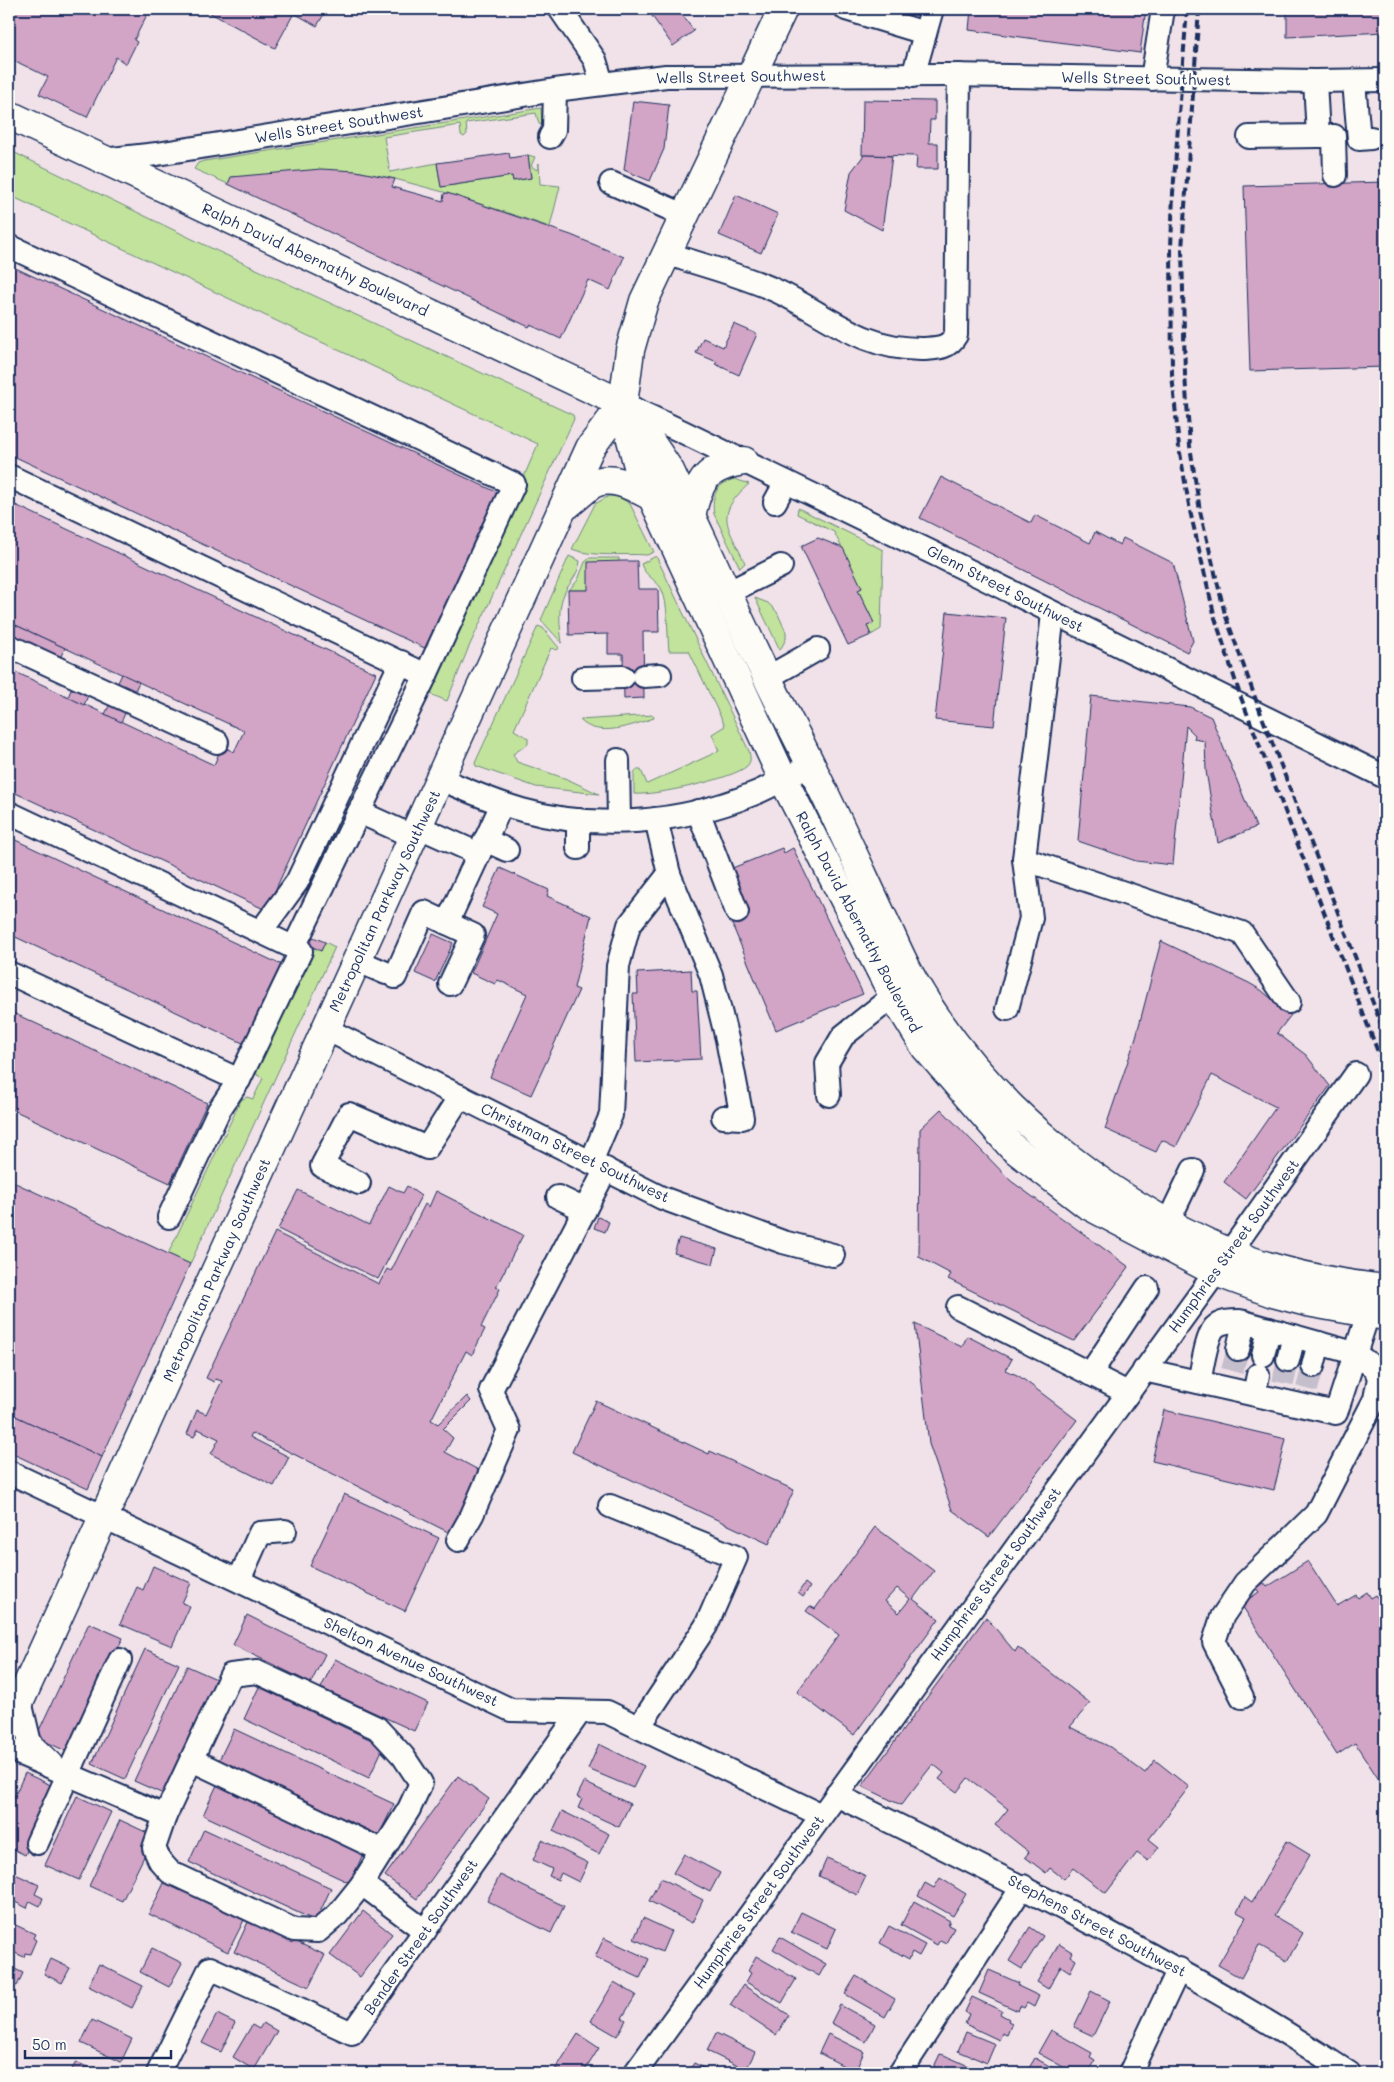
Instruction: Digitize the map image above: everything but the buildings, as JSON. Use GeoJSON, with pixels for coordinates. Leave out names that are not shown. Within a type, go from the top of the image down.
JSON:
{"type":"FeatureCollection","features":[{"type":"Feature","properties":{"kind":"main road","name":"Metropolitan Parkway Southwest"},"geometry":{"type":"LineString","coordinates":[[14,1713],[593,442],[622,404],[630,350],[644,301],[777,16]]}},
{"type":"Feature","properties":{"kind":"main road","name":"Ralph David Abernathy Boulevard"},"geometry":{"type":"LineString","coordinates":[[9,115],[622,404],[670,471],[767,678],[811,765],[903,988],[925,1047],[1012,1147],[1086,1204],[1222,1263],[1282,1296],[1377,1315]]}},
{"type":"Feature","properties":{"kind":"main road","name":"Ralph David Abernathy Boulevard"},"geometry":{"type":"LineString","coordinates":[[622,404],[638,466],[783,779],[903,988],[959,1047],[998,1093],[1042,1135],[1088,1173],[1138,1207],[1168,1222],[1222,1263],[1296,1273],[1356,1286],[1385,1289]]}},
{"type":"Feature","properties":{"kind":"main road"},"geometry":{"type":"LineString","coordinates":[[692,516],[697,491],[708,474],[727,464],[744,461]]}},
{"type":"Feature","properties":{"kind":"main road"},"geometry":{"type":"LineString","coordinates":[[562,510],[593,484],[607,480],[626,483],[651,496]]}},
{"type":"Feature","properties":{"kind":"street"},"geometry":{"type":"LineString","coordinates":[[560,9],[595,60],[602,83]]}},
{"type":"Feature","properties":{"kind":"street"},"geometry":{"type":"LineString","coordinates":[[846,9],[925,33]]}},
{"type":"Feature","properties":{"kind":"street"},"geometry":{"type":"LineString","coordinates":[[913,76],[932,9]]}},
{"type":"Feature","properties":{"kind":"street"},"geometry":{"type":"LineString","coordinates":[[1152,79],[1163,9]]}},
{"type":"Feature","properties":{"kind":"street"},"geometry":{"type":"LineString","coordinates":[[666,254],[725,272],[778,292],[856,336],[871,341],[904,349],[938,348],[948,345],[956,335],[959,75]]}},
{"type":"Feature","properties":{"kind":"street","name":"Wells Street Southwest"},"geometry":{"type":"LineString","coordinates":[[102,160],[166,153],[602,83],[666,76],[959,75],[1354,82],[1385,80]]}},
{"type":"Feature","properties":{"kind":"street"},"geometry":{"type":"LineString","coordinates":[[1315,81],[1318,136]]}},
{"type":"Feature","properties":{"kind":"street"},"geometry":{"type":"LineString","coordinates":[[1354,82],[1359,139],[1371,138]]}},
{"type":"Feature","properties":{"kind":"street"},"geometry":{"type":"LineString","coordinates":[[550,137],[554,130],[555,90]]}},
{"type":"Feature","properties":{"kind":"street"},"geometry":{"type":"LineString","coordinates":[[1249,137],[1334,136],[1334,175]]}},
{"type":"Feature","properties":{"kind":"street"},"geometry":{"type":"LineString","coordinates":[[611,183],[684,216]]}},
{"type":"Feature","properties":{"kind":"street"},"geometry":{"type":"LineString","coordinates":[[9,246],[514,484],[426,675],[294,947]]}},
{"type":"Feature","properties":{"kind":"street","name":"Glenn Street Southwest"},"geometry":{"type":"LineString","coordinates":[[622,404],[744,461],[1385,777]]}},
{"type":"Feature","properties":{"kind":"street"},"geometry":{"type":"LineString","coordinates":[[9,476],[426,675]]}},
{"type":"Feature","properties":{"kind":"street"},"geometry":{"type":"LineString","coordinates":[[775,502],[786,482]]}},
{"type":"Feature","properties":{"kind":"street"},"geometry":{"type":"LineString","coordinates":[[727,593],[781,566]]}},
{"type":"Feature","properties":{"kind":"street"},"geometry":{"type":"LineString","coordinates":[[1007,1009],[1031,918],[1024,859],[1053,614]]}},
{"type":"Feature","properties":{"kind":"street"},"geometry":{"type":"LineString","coordinates":[[9,646],[217,742]]}},
{"type":"Feature","properties":{"kind":"street"},"geometry":{"type":"LineString","coordinates":[[767,678],[818,649]]}},
{"type":"Feature","properties":{"kind":"street"},"geometry":{"type":"LineString","coordinates":[[261,932],[297,882],[400,662]]}},
{"type":"Feature","properties":{"kind":"street"},"geometry":{"type":"LineString","coordinates":[[583,678],[642,676]]}},
{"type":"Feature","properties":{"kind":"street"},"geometry":{"type":"LineString","coordinates":[[618,760],[619,820]]}},
{"type":"Feature","properties":{"kind":"street"},"geometry":{"type":"LineString","coordinates":[[441,779],[482,797],[524,811],[578,820],[656,819],[698,812],[754,794],[811,765]]}},
{"type":"Feature","properties":{"kind":"street"},"geometry":{"type":"LineString","coordinates":[[447,923],[502,804]]}},
{"type":"Feature","properties":{"kind":"street"},"geometry":{"type":"LineString","coordinates":[[359,812],[416,832],[482,847],[507,850]]}},
{"type":"Feature","properties":{"kind":"street"},"geometry":{"type":"LineString","coordinates":[[698,812],[737,912]]}},
{"type":"Feature","properties":{"kind":"street"},"geometry":{"type":"LineString","coordinates":[[9,813],[301,951],[239,1080],[219,1110],[169,1217]]}},
{"type":"Feature","properties":{"kind":"street"},"geometry":{"type":"LineString","coordinates":[[656,819],[669,874],[711,975],[727,1039],[742,1118],[723,1117]]}},
{"type":"Feature","properties":{"kind":"street"},"geometry":{"type":"LineString","coordinates":[[578,820],[578,848]]}},
{"type":"Feature","properties":{"kind":"street"},"geometry":{"type":"LineString","coordinates":[[1024,859],[1242,933],[1289,1002]]}},
{"type":"Feature","properties":{"kind":"street"},"geometry":{"type":"LineString","coordinates":[[458,1540],[472,1516],[509,1430],[491,1390],[584,1210],[598,1166],[611,1115],[618,966],[629,925],[669,874]]}},
{"type":"Feature","properties":{"kind":"street"},"geometry":{"type":"LineString","coordinates":[[358,961],[391,975],[424,912],[473,934],[450,984]]}},
{"type":"Feature","properties":{"kind":"street"},"geometry":{"type":"LineString","coordinates":[[9,973],[239,1080]]}},
{"type":"Feature","properties":{"kind":"street"},"geometry":{"type":"LineString","coordinates":[[829,1095],[827,1063],[843,1036],[903,988]]}},
{"type":"Feature","properties":{"kind":"street","name":"Christman Street Southwest"},"geometry":{"type":"LineString","coordinates":[[326,1029],[662,1198],[783,1242],[833,1255]]}},
{"type":"Feature","properties":{"kind":"street","name":"Humphries Street Southwest"},"geometry":{"type":"LineString","coordinates":[[635,2073],[1222,1263],[1356,1074]]}},
{"type":"Feature","properties":{"kind":"street"},"geometry":{"type":"LineString","coordinates":[[359,1183],[322,1166],[349,1114],[427,1148],[460,1096]]}},
{"type":"Feature","properties":{"kind":"street"},"geometry":{"type":"LineString","coordinates":[[1168,1222],[1193,1170]]}},
{"type":"Feature","properties":{"kind":"street"},"geometry":{"type":"LineString","coordinates":[[558,1197],[584,1210]]}},
{"type":"Feature","properties":{"kind":"street"},"geometry":{"type":"LineString","coordinates":[[1090,1374],[1147,1288]]}},
{"type":"Feature","properties":{"kind":"street"},"geometry":{"type":"LineString","coordinates":[[958,1307],[1128,1393]]}},
{"type":"Feature","properties":{"kind":"street"},"geometry":{"type":"LineString","coordinates":[[1144,1370],[1199,1382],[1230,1380],[1258,1375],[1281,1392],[1305,1397],[1336,1413],[1354,1353],[1377,1315]]}},
{"type":"Feature","properties":{"kind":"street"},"geometry":{"type":"LineString","coordinates":[[1199,1382],[1210,1337],[1214,1328],[1226,1321],[1244,1322],[1354,1353],[1375,1368],[1379,1378],[1375,1399],[1316,1514],[1245,1583],[1222,1616],[1214,1642],[1242,1697]]}},
{"type":"Feature","properties":{"kind":"street"},"geometry":{"type":"LineString","coordinates":[[1238,1349],[1244,1322]]}},
{"type":"Feature","properties":{"kind":"street"},"geometry":{"type":"LineString","coordinates":[[1258,1375],[1269,1329]]}},
{"type":"Feature","properties":{"kind":"street"},"geometry":{"type":"LineString","coordinates":[[1288,1360],[1294,1336]]}},
{"type":"Feature","properties":{"kind":"street"},"geometry":{"type":"LineString","coordinates":[[1313,1366],[1319,1343]]}},
{"type":"Feature","properties":{"kind":"street","name":"Shelton Avenue Southwest"},"geometry":{"type":"LineString","coordinates":[[9,1472],[512,1710],[607,1712],[821,1815]]}},
{"type":"Feature","properties":{"kind":"street"},"geometry":{"type":"LineString","coordinates":[[610,1506],[736,1557],[706,1626],[639,1728]]}},
{"type":"Feature","properties":{"kind":"street"},"geometry":{"type":"LineString","coordinates":[[239,1580],[260,1533],[284,1531]]}},
{"type":"Feature","properties":{"kind":"street"},"geometry":{"type":"LineString","coordinates":[[37,1843],[64,1772],[120,1660]]}},
{"type":"Feature","properties":{"kind":"street"},"geometry":{"type":"LineString","coordinates":[[257,1672],[377,1728],[403,1756],[421,1783],[362,1884],[338,1914],[318,1931],[294,1930],[170,1872],[160,1860],[154,1848],[165,1816],[231,1675],[257,1672]]}},
{"type":"Feature","properties":{"kind":"street","name":"Bender Street Southwest"},"geometry":{"type":"LineString","coordinates":[[158,2073],[210,1968],[352,2033],[580,1712]]}},
{"type":"Feature","properties":{"kind":"street"},"geometry":{"type":"LineString","coordinates":[[14,1713],[30,1743],[64,1772]]}},
{"type":"Feature","properties":{"kind":"street"},"geometry":{"type":"LineString","coordinates":[[9,1749],[165,1816]]}},
{"type":"Feature","properties":{"kind":"street"},"geometry":{"type":"LineString","coordinates":[[192,1760],[383,1851]]}},
{"type":"Feature","properties":{"kind":"street","name":"Stephens Street Southwest"},"geometry":{"type":"LineString","coordinates":[[836,1795],[1023,1886],[1179,1969],[1283,2030],[1349,2073]]}},
{"type":"Feature","properties":{"kind":"street"},"geometry":{"type":"LineString","coordinates":[[362,1884],[425,1931]]}},
{"type":"Feature","properties":{"kind":"street"},"geometry":{"type":"LineString","coordinates":[[900,2073],[1023,1886]]}},
{"type":"Feature","properties":{"kind":"street"},"geometry":{"type":"LineString","coordinates":[[1130,2073],[1179,1969]]}},
{"type":"Feature","properties":{"kind":"green space"},"geometry":{"type":"Polygon","coordinates":[[[541,108],[542,125],[539,124],[536,113],[466,123],[467,134],[464,137],[461,135],[460,125],[384,137],[390,172],[437,163],[441,187],[512,176],[513,181],[531,178],[528,155],[535,157],[531,166],[537,170],[539,163],[540,184],[560,186],[550,227],[447,193],[356,171],[232,177],[228,184],[194,169],[198,163],[204,161],[541,108]]]}},
{"type":"Feature","properties":{"kind":"green space"},"geometry":{"type":"Polygon","coordinates":[[[9,150],[215,250],[573,415],[574,419],[468,649],[447,701],[430,694],[538,444],[9,195],[9,150]]]}},
{"type":"Feature","properties":{"kind":"green space"},"geometry":{"type":"Polygon","coordinates":[[[735,479],[749,484],[731,504],[727,513],[729,530],[745,563],[740,568],[714,514],[713,508],[714,497],[719,487],[735,479]]]}},
{"type":"Feature","properties":{"kind":"green space"},"geometry":{"type":"Polygon","coordinates":[[[609,496],[619,497],[630,504],[654,552],[647,555],[600,554],[572,549],[595,504],[609,496]]]}},
{"type":"Feature","properties":{"kind":"green space"},"geometry":{"type":"Polygon","coordinates":[[[798,508],[883,550],[881,629],[871,635],[867,626],[874,623],[858,590],[862,588],[834,532],[797,514],[798,508]]]}},
{"type":"Feature","properties":{"kind":"green space"},"geometry":{"type":"Polygon","coordinates":[[[569,556],[580,561],[578,570],[562,598],[560,630],[562,643],[541,620],[569,556]]]}},
{"type":"Feature","properties":{"kind":"green space"},"geometry":{"type":"Polygon","coordinates":[[[656,556],[749,751],[750,760],[747,766],[739,771],[693,786],[634,794],[634,773],[636,770],[641,770],[647,784],[719,751],[712,734],[725,726],[689,651],[669,651],[667,610],[664,594],[641,564],[656,556]]]}},
{"type":"Feature","properties":{"kind":"green space"},"geometry":{"type":"Polygon","coordinates":[[[590,558],[619,558],[619,561],[588,590],[569,590],[578,580],[585,562],[590,558]]]}},
{"type":"Feature","properties":{"kind":"green space"},"geometry":{"type":"Polygon","coordinates":[[[755,598],[768,603],[777,612],[786,632],[786,639],[780,650],[755,598]]]}},
{"type":"Feature","properties":{"kind":"green space"},"geometry":{"type":"Polygon","coordinates":[[[538,626],[543,628],[559,648],[557,650],[551,648],[514,730],[528,738],[528,744],[513,754],[517,762],[567,779],[599,794],[536,787],[476,766],[475,763],[538,626]]]}},
{"type":"Feature","properties":{"kind":"green space"},"geometry":{"type":"Polygon","coordinates":[[[653,715],[654,718],[636,724],[606,730],[587,726],[580,720],[653,715]]]}},
{"type":"Feature","properties":{"kind":"green space"},"geometry":{"type":"Polygon","coordinates":[[[325,942],[335,947],[190,1264],[168,1254],[241,1100],[247,1097],[253,1099],[263,1078],[257,1075],[256,1069],[312,947],[321,951],[325,942]]]}},
{"type":"Feature","properties":{"kind":"tunnel"},"geometry":{"type":"LineString","coordinates":[[1232,1371],[1238,1349]]}},
{"type":"Feature","properties":{"kind":"tunnel"},"geometry":{"type":"LineString","coordinates":[[1283,1383],[1288,1360]]}},
{"type":"Feature","properties":{"kind":"tunnel"},"geometry":{"type":"LineString","coordinates":[[1307,1389],[1313,1366]]}},
{"type":"Feature","properties":{"kind":"railway"},"geometry":{"type":"LineString","coordinates":[[1187,9],[1173,193],[1171,248],[1172,374],[1179,447],[1190,511],[1215,618],[1240,695],[1385,1070]]}},
{"type":"Feature","properties":{"kind":"railway"},"geometry":{"type":"LineString","coordinates":[[1199,9],[1182,249],[1185,375],[1190,446],[1200,511],[1225,614],[1261,714],[1385,1034]]}}]}
